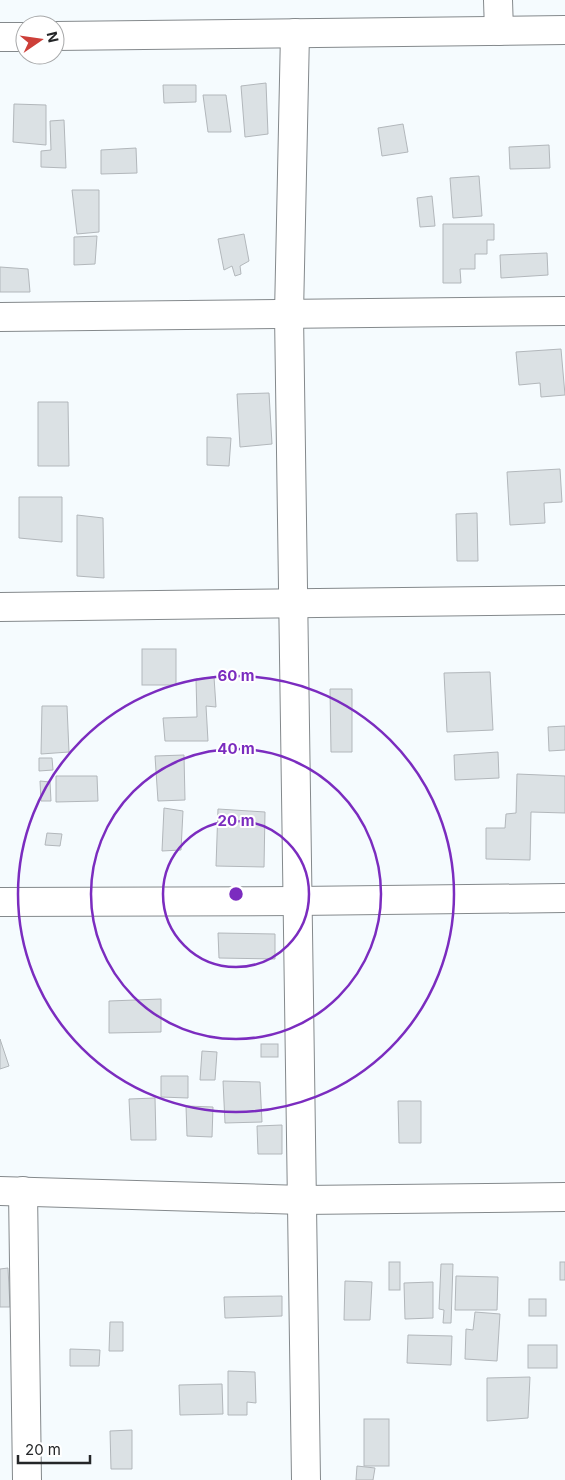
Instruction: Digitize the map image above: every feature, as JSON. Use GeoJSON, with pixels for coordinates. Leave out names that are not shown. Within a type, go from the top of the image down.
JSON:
{"type":"FeatureCollection","features":[{"type":"Feature","properties":{"kind":"street"},"geometry":{"type":"LineString","coordinates":[[498,0],[498,31]]}},
{"type":"Feature","properties":{"kind":"street"},"geometry":{"type":"LineString","coordinates":[[65,36],[565,30]]}},
{"type":"Feature","properties":{"kind":"street"},"geometry":{"type":"LineString","coordinates":[[295,33],[289,314],[306,1480]]}},
{"type":"Feature","properties":{"kind":"street"},"geometry":{"type":"LineString","coordinates":[[0,37],[15,37]]}},
{"type":"Feature","properties":{"kind":"street"},"geometry":{"type":"LineString","coordinates":[[0,317],[565,311]]}},
{"type":"Feature","properties":{"kind":"street"},"geometry":{"type":"LineString","coordinates":[[0,607],[565,600]]}},
{"type":"Feature","properties":{"kind":"street"},"geometry":{"type":"LineString","coordinates":[[0,902],[565,898]]}},
{"type":"Feature","properties":{"kind":"street"},"geometry":{"type":"LineString","coordinates":[[27,1480],[11,1191],[302,1200],[565,1197]]}},
{"type":"Feature","properties":{"kind":"building"},"geometry":{"type":"Polygon","coordinates":[[[266,83],[268,134],[245,137],[241,86],[266,83]]]}},
{"type":"Feature","properties":{"kind":"building"},"geometry":{"type":"Polygon","coordinates":[[[163,85],[196,85],[196,102],[164,103],[163,85]]]}},
{"type":"Feature","properties":{"kind":"building"},"geometry":{"type":"Polygon","coordinates":[[[203,95],[226,95],[231,132],[208,132],[203,95]]]}},
{"type":"Feature","properties":{"kind":"building"},"geometry":{"type":"Polygon","coordinates":[[[14,104],[46,105],[46,145],[13,142],[14,104]]]}},
{"type":"Feature","properties":{"kind":"building"},"geometry":{"type":"Polygon","coordinates":[[[64,120],[66,168],[41,167],[41,151],[51,150],[50,121],[64,120]]]}},
{"type":"Feature","properties":{"kind":"building"},"geometry":{"type":"Polygon","coordinates":[[[403,124],[408,152],[382,156],[378,128],[403,124]]]}},
{"type":"Feature","properties":{"kind":"building"},"geometry":{"type":"Polygon","coordinates":[[[549,145],[550,168],[510,169],[509,147],[549,145]]]}},
{"type":"Feature","properties":{"kind":"building"},"geometry":{"type":"Polygon","coordinates":[[[136,148],[137,173],[101,174],[101,150],[136,148]]]}},
{"type":"Feature","properties":{"kind":"building"},"geometry":{"type":"Polygon","coordinates":[[[479,176],[482,216],[453,218],[450,178],[479,176]]]}},
{"type":"Feature","properties":{"kind":"building"},"geometry":{"type":"Polygon","coordinates":[[[72,190],[99,190],[99,232],[77,234],[72,190]]]}},
{"type":"Feature","properties":{"kind":"building"},"geometry":{"type":"Polygon","coordinates":[[[432,196],[435,226],[420,227],[417,198],[432,196]]]}},
{"type":"Feature","properties":{"kind":"building"},"geometry":{"type":"Polygon","coordinates":[[[443,224],[494,224],[494,240],[487,240],[487,254],[475,254],[475,269],[460,269],[461,283],[443,283],[443,224]]]}},
{"type":"Feature","properties":{"kind":"building"},"geometry":{"type":"Polygon","coordinates":[[[244,234],[249,261],[240,266],[241,274],[235,276],[232,266],[224,270],[218,239],[244,234]]]}},
{"type":"Feature","properties":{"kind":"building"},"geometry":{"type":"Polygon","coordinates":[[[97,236],[95,264],[74,265],[74,237],[97,236]]]}},
{"type":"Feature","properties":{"kind":"building"},"geometry":{"type":"Polygon","coordinates":[[[547,253],[548,275],[501,278],[500,255],[547,253]]]}},
{"type":"Feature","properties":{"kind":"building"},"geometry":{"type":"Polygon","coordinates":[[[0,267],[28,269],[30,292],[0,292],[0,267]]]}},
{"type":"Feature","properties":{"kind":"building"},"geometry":{"type":"Polygon","coordinates":[[[561,349],[565,395],[541,397],[540,383],[519,385],[516,352],[561,349]]]}},
{"type":"Feature","properties":{"kind":"building"},"geometry":{"type":"Polygon","coordinates":[[[269,393],[272,444],[240,447],[237,394],[269,393]]]}},
{"type":"Feature","properties":{"kind":"building"},"geometry":{"type":"Polygon","coordinates":[[[38,402],[68,402],[69,466],[38,466],[38,402]]]}},
{"type":"Feature","properties":{"kind":"building"},"geometry":{"type":"Polygon","coordinates":[[[207,437],[231,438],[229,466],[207,465],[207,437]]]}},
{"type":"Feature","properties":{"kind":"building"},"geometry":{"type":"Polygon","coordinates":[[[560,469],[562,502],[544,503],[545,523],[510,525],[507,472],[560,469]]]}},
{"type":"Feature","properties":{"kind":"building"},"geometry":{"type":"Polygon","coordinates":[[[19,497],[62,497],[62,542],[19,538],[19,497]]]}},
{"type":"Feature","properties":{"kind":"building"},"geometry":{"type":"Polygon","coordinates":[[[477,513],[478,561],[457,561],[456,514],[477,513]]]}},
{"type":"Feature","properties":{"kind":"building"},"geometry":{"type":"Polygon","coordinates":[[[77,515],[103,518],[104,578],[77,576],[77,515]]]}},
{"type":"Feature","properties":{"kind":"building"},"geometry":{"type":"Polygon","coordinates":[[[142,649],[176,649],[176,685],[142,685],[142,649]]]}},
{"type":"Feature","properties":{"kind":"building"},"geometry":{"type":"Polygon","coordinates":[[[490,672],[493,730],[447,732],[444,673],[490,672]]]}},
{"type":"Feature","properties":{"kind":"building"},"geometry":{"type":"Polygon","coordinates":[[[214,677],[216,707],[206,706],[208,741],[165,741],[163,718],[197,717],[196,679],[214,677]]]}},
{"type":"Feature","properties":{"kind":"building"},"geometry":{"type":"Polygon","coordinates":[[[330,689],[352,689],[352,752],[331,752],[330,689]]]}},
{"type":"Feature","properties":{"kind":"building"},"geometry":{"type":"Polygon","coordinates":[[[42,706],[67,706],[69,752],[41,754],[42,706]]]}},
{"type":"Feature","properties":{"kind":"building"},"geometry":{"type":"Polygon","coordinates":[[[565,726],[565,750],[549,751],[548,727],[565,726]]]}},
{"type":"Feature","properties":{"kind":"building"},"geometry":{"type":"Polygon","coordinates":[[[498,752],[499,778],[455,780],[454,755],[498,752]]]}},
{"type":"Feature","properties":{"kind":"building"},"geometry":{"type":"Polygon","coordinates":[[[184,755],[185,800],[158,801],[155,756],[184,755]]]}},
{"type":"Feature","properties":{"kind":"building"},"geometry":{"type":"Polygon","coordinates":[[[39,758],[52,758],[53,770],[39,771],[39,758]]]}},
{"type":"Feature","properties":{"kind":"building"},"geometry":{"type":"Polygon","coordinates":[[[517,774],[565,776],[565,813],[531,812],[530,860],[486,859],[486,828],[505,828],[506,814],[516,813],[517,774]]]}},
{"type":"Feature","properties":{"kind":"building"},"geometry":{"type":"Polygon","coordinates":[[[56,776],[97,776],[98,801],[56,802],[56,776]]]}},
{"type":"Feature","properties":{"kind":"building"},"geometry":{"type":"Polygon","coordinates":[[[40,781],[50,782],[51,801],[41,801],[40,781]]]}},
{"type":"Feature","properties":{"kind":"building"},"geometry":{"type":"Polygon","coordinates":[[[164,808],[183,811],[181,850],[162,851],[164,808]]]}},
{"type":"Feature","properties":{"kind":"building"},"geometry":{"type":"Polygon","coordinates":[[[218,809],[265,812],[264,867],[216,866],[218,809]]]}},
{"type":"Feature","properties":{"kind":"building"},"geometry":{"type":"Polygon","coordinates":[[[47,833],[62,834],[60,846],[45,845],[47,833]]]}},
{"type":"Feature","properties":{"kind":"building"},"geometry":{"type":"Polygon","coordinates":[[[218,933],[275,934],[275,959],[219,958],[218,933]]]}},
{"type":"Feature","properties":{"kind":"building"},"geometry":{"type":"Polygon","coordinates":[[[161,999],[161,1032],[109,1033],[109,1001],[161,999]]]}},
{"type":"Feature","properties":{"kind":"building"},"geometry":{"type":"Polygon","coordinates":[[[0,1039],[9,1066],[0,1069],[0,1039]]]}},
{"type":"Feature","properties":{"kind":"building"},"geometry":{"type":"Polygon","coordinates":[[[261,1044],[278,1044],[278,1057],[261,1057],[261,1044]]]}},
{"type":"Feature","properties":{"kind":"building"},"geometry":{"type":"Polygon","coordinates":[[[202,1051],[217,1052],[215,1080],[200,1080],[202,1051]]]}},
{"type":"Feature","properties":{"kind":"building"},"geometry":{"type":"Polygon","coordinates":[[[161,1076],[188,1076],[188,1098],[161,1097],[161,1076]]]}},
{"type":"Feature","properties":{"kind":"building"},"geometry":{"type":"Polygon","coordinates":[[[223,1081],[260,1082],[262,1122],[225,1123],[223,1081]]]}},
{"type":"Feature","properties":{"kind":"building"},"geometry":{"type":"Polygon","coordinates":[[[155,1098],[156,1140],[131,1140],[129,1099],[155,1098]]]}},
{"type":"Feature","properties":{"kind":"building"},"geometry":{"type":"Polygon","coordinates":[[[398,1101],[421,1101],[421,1143],[399,1143],[398,1101]]]}},
{"type":"Feature","properties":{"kind":"building"},"geometry":{"type":"Polygon","coordinates":[[[186,1106],[213,1107],[212,1137],[187,1136],[186,1106]]]}},
{"type":"Feature","properties":{"kind":"building"},"geometry":{"type":"Polygon","coordinates":[[[282,1125],[282,1154],[258,1154],[257,1126],[282,1125]]]}},
{"type":"Feature","properties":{"kind":"building"},"geometry":{"type":"Polygon","coordinates":[[[389,1262],[400,1262],[400,1290],[389,1290],[389,1262]]]}},
{"type":"Feature","properties":{"kind":"building"},"geometry":{"type":"Polygon","coordinates":[[[560,1262],[565,1262],[565,1280],[560,1280],[560,1262]]]}},
{"type":"Feature","properties":{"kind":"building"},"geometry":{"type":"Polygon","coordinates":[[[441,1264],[453,1264],[451,1323],[443,1323],[444,1310],[439,1309],[441,1264]]]}},
{"type":"Feature","properties":{"kind":"building"},"geometry":{"type":"Polygon","coordinates":[[[8,1268],[10,1307],[0,1307],[0,1269],[8,1268]]]}},
{"type":"Feature","properties":{"kind":"building"},"geometry":{"type":"Polygon","coordinates":[[[456,1276],[498,1277],[497,1310],[455,1310],[456,1276]]]}},
{"type":"Feature","properties":{"kind":"building"},"geometry":{"type":"Polygon","coordinates":[[[345,1281],[372,1282],[370,1320],[344,1320],[345,1281]]]}},
{"type":"Feature","properties":{"kind":"building"},"geometry":{"type":"Polygon","coordinates":[[[433,1282],[433,1318],[405,1319],[404,1283],[433,1282]]]}},
{"type":"Feature","properties":{"kind":"building"},"geometry":{"type":"Polygon","coordinates":[[[282,1296],[282,1316],[225,1318],[224,1297],[282,1296]]]}},
{"type":"Feature","properties":{"kind":"building"},"geometry":{"type":"Polygon","coordinates":[[[529,1299],[546,1299],[546,1316],[529,1316],[529,1299]]]}},
{"type":"Feature","properties":{"kind":"building"},"geometry":{"type":"Polygon","coordinates":[[[475,1312],[500,1314],[497,1361],[465,1359],[466,1329],[473,1330],[475,1312]]]}},
{"type":"Feature","properties":{"kind":"building"},"geometry":{"type":"Polygon","coordinates":[[[110,1322],[123,1322],[123,1351],[109,1351],[110,1322]]]}},
{"type":"Feature","properties":{"kind":"building"},"geometry":{"type":"Polygon","coordinates":[[[408,1335],[452,1336],[451,1365],[407,1363],[408,1335]]]}},
{"type":"Feature","properties":{"kind":"building"},"geometry":{"type":"Polygon","coordinates":[[[528,1345],[557,1345],[557,1368],[528,1368],[528,1345]]]}},
{"type":"Feature","properties":{"kind":"building"},"geometry":{"type":"Polygon","coordinates":[[[70,1349],[100,1350],[99,1366],[70,1366],[70,1349]]]}},
{"type":"Feature","properties":{"kind":"building"},"geometry":{"type":"Polygon","coordinates":[[[228,1371],[255,1372],[256,1403],[247,1402],[247,1415],[228,1415],[228,1371]]]}},
{"type":"Feature","properties":{"kind":"building"},"geometry":{"type":"Polygon","coordinates":[[[530,1377],[528,1418],[487,1421],[487,1378],[530,1377]]]}},
{"type":"Feature","properties":{"kind":"building"},"geometry":{"type":"Polygon","coordinates":[[[222,1384],[223,1414],[180,1415],[179,1385],[222,1384]]]}},
{"type":"Feature","properties":{"kind":"building"},"geometry":{"type":"Polygon","coordinates":[[[364,1419],[389,1419],[389,1466],[364,1466],[364,1419]]]}},
{"type":"Feature","properties":{"kind":"building"},"geometry":{"type":"Polygon","coordinates":[[[132,1430],[132,1469],[111,1469],[110,1431],[132,1430]]]}},
{"type":"Feature","properties":{"kind":"building"},"geometry":{"type":"Polygon","coordinates":[[[357,1466],[375,1468],[373,1480],[356,1480],[357,1466]]]}}]}
